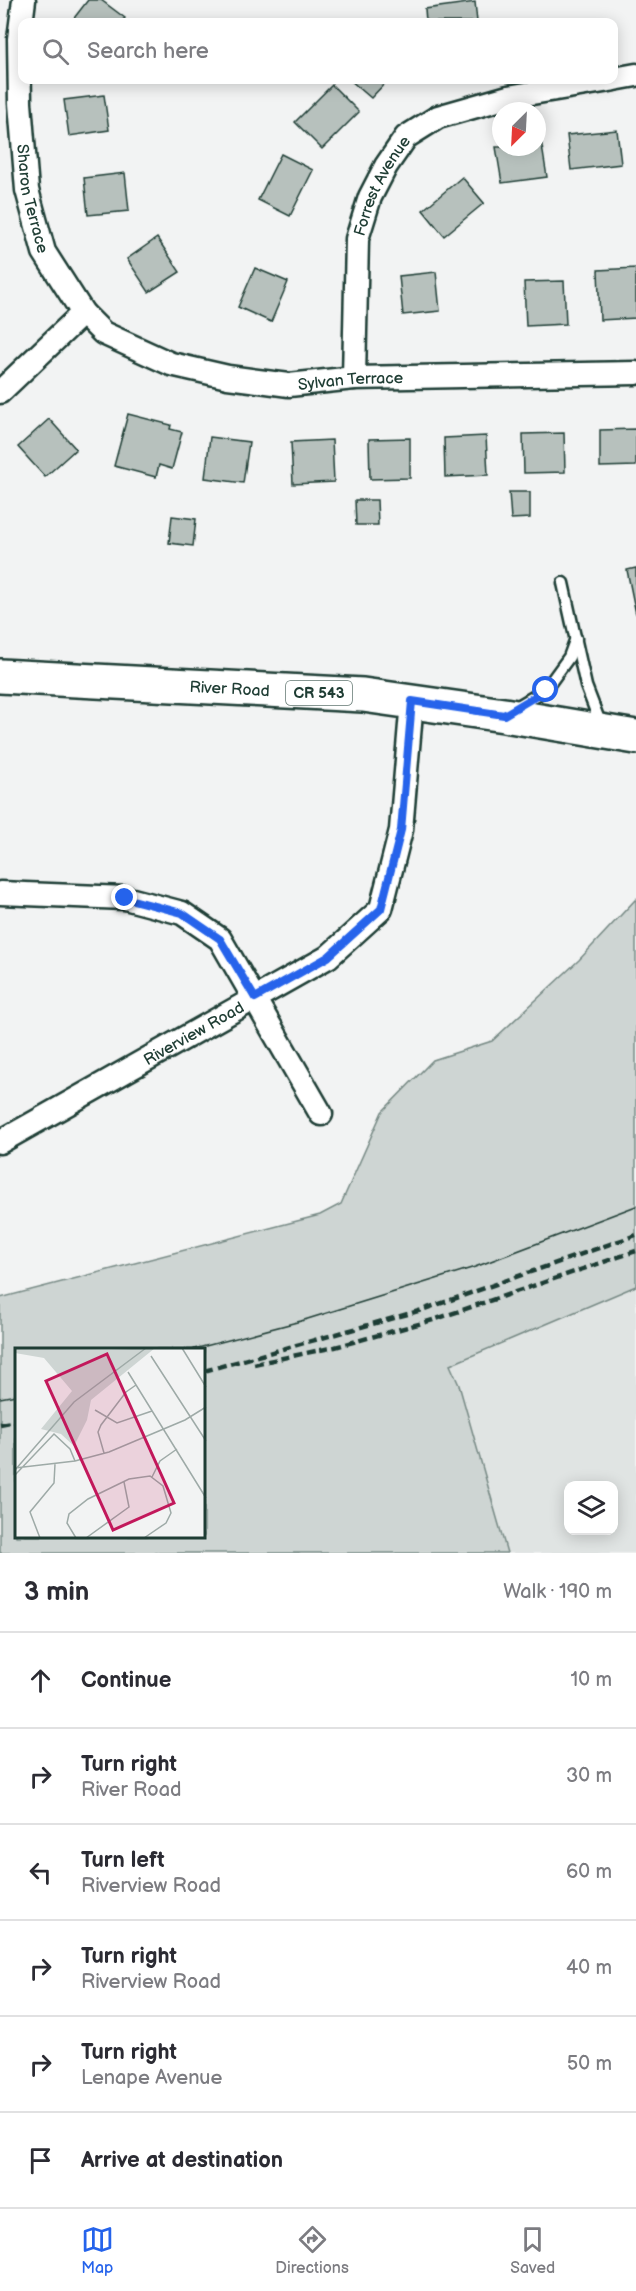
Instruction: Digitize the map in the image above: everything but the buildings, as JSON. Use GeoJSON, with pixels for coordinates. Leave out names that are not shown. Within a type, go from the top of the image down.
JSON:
{"type":"FeatureCollection","features":[{"type":"Feature","properties":{"kind":"main road","name":"River Road"},"geometry":{"type":"LineString","coordinates":[[0,676],[363,695],[636,737]]}},
{"type":"Feature","properties":{"kind":"street","name":"Sharon Terrace"},"geometry":{"type":"LineString","coordinates":[[22,18],[24,0]]}},
{"type":"Feature","properties":{"kind":"street","name":"Forrest Avenue"},"geometry":{"type":"LineString","coordinates":[[618,78],[636,75]]}},
{"type":"Feature","properties":{"kind":"street","name":"Sharon Terrace"},"geometry":{"type":"LineString","coordinates":[[20,84],[27,190],[44,252],[83,313]]}},
{"type":"Feature","properties":{"kind":"street","name":"Forrest Avenue"},"geometry":{"type":"LineString","coordinates":[[354,378],[357,239],[370,197],[386,166],[406,137],[438,117],[508,97],[583,84]]}},
{"type":"Feature","properties":{"kind":"street","name":"Sylvan Terrace"},"geometry":{"type":"LineString","coordinates":[[83,313],[103,333],[171,364],[228,377],[289,385],[354,378],[636,373]]}},
{"type":"Feature","properties":{"kind":"street"},"geometry":{"type":"LineString","coordinates":[[0,392],[83,313]]}},
{"type":"Feature","properties":{"kind":"street","name":"Riverview Road"},"geometry":{"type":"LineString","coordinates":[[0,1142],[328,957],[381,909],[401,830],[412,701]]}},
{"type":"Feature","properties":{"kind":"street"},"geometry":{"type":"LineString","coordinates":[[0,893],[125,898],[182,913],[220,939],[321,1114]]}},
{"type":"Feature","properties":{"kind":"lane"},"geometry":{"type":"LineString","coordinates":[[563,583],[586,686],[603,731]]}},
{"type":"Feature","properties":{"kind":"lane"},"geometry":{"type":"LineString","coordinates":[[504,715],[546,690],[569,657],[576,638]]}},
{"type":"Feature","properties":{"kind":"shaded area"},"geometry":{"type":"Polygon","coordinates":[[[636,899],[636,1286],[450,1365],[459,1385],[507,1553],[0,1553],[0,1298],[320,1215],[341,1204],[382,1112],[433,1060],[492,1041],[579,960],[636,899]]]}},
{"type":"Feature","properties":{"kind":"shaded area"},"geometry":{"type":"Polygon","coordinates":[[[636,1286],[636,1553],[507,1553],[459,1385],[450,1365],[636,1286]]]}},
{"type":"Feature","properties":{"kind":"tram line"},"geometry":{"type":"LineString","coordinates":[[198,1348],[301,1321],[475,1267],[636,1206]]}},
{"type":"Feature","properties":{"kind":"tram line"},"geometry":{"type":"LineString","coordinates":[[0,1398],[15,1395]]}},
{"type":"Feature","properties":{"kind":"railway"},"geometry":{"type":"LineString","coordinates":[[206,1370],[422,1310],[636,1235]]}},
{"type":"Feature","properties":{"kind":"railway"},"geometry":{"type":"LineString","coordinates":[[254,1364],[335,1347],[433,1320],[636,1251]]}},
{"type":"Feature","properties":{"kind":"railway"},"geometry":{"type":"LineString","coordinates":[[0,1424],[15,1421]]}},
{"type":"Feature","properties":{"kind":"route"},"geometry":{"type":"LineString","coordinates":[[125,898],[182,913],[220,939],[255,998],[328,957],[381,909],[401,830],[412,701],[504,715],[546,690]]}}]}
